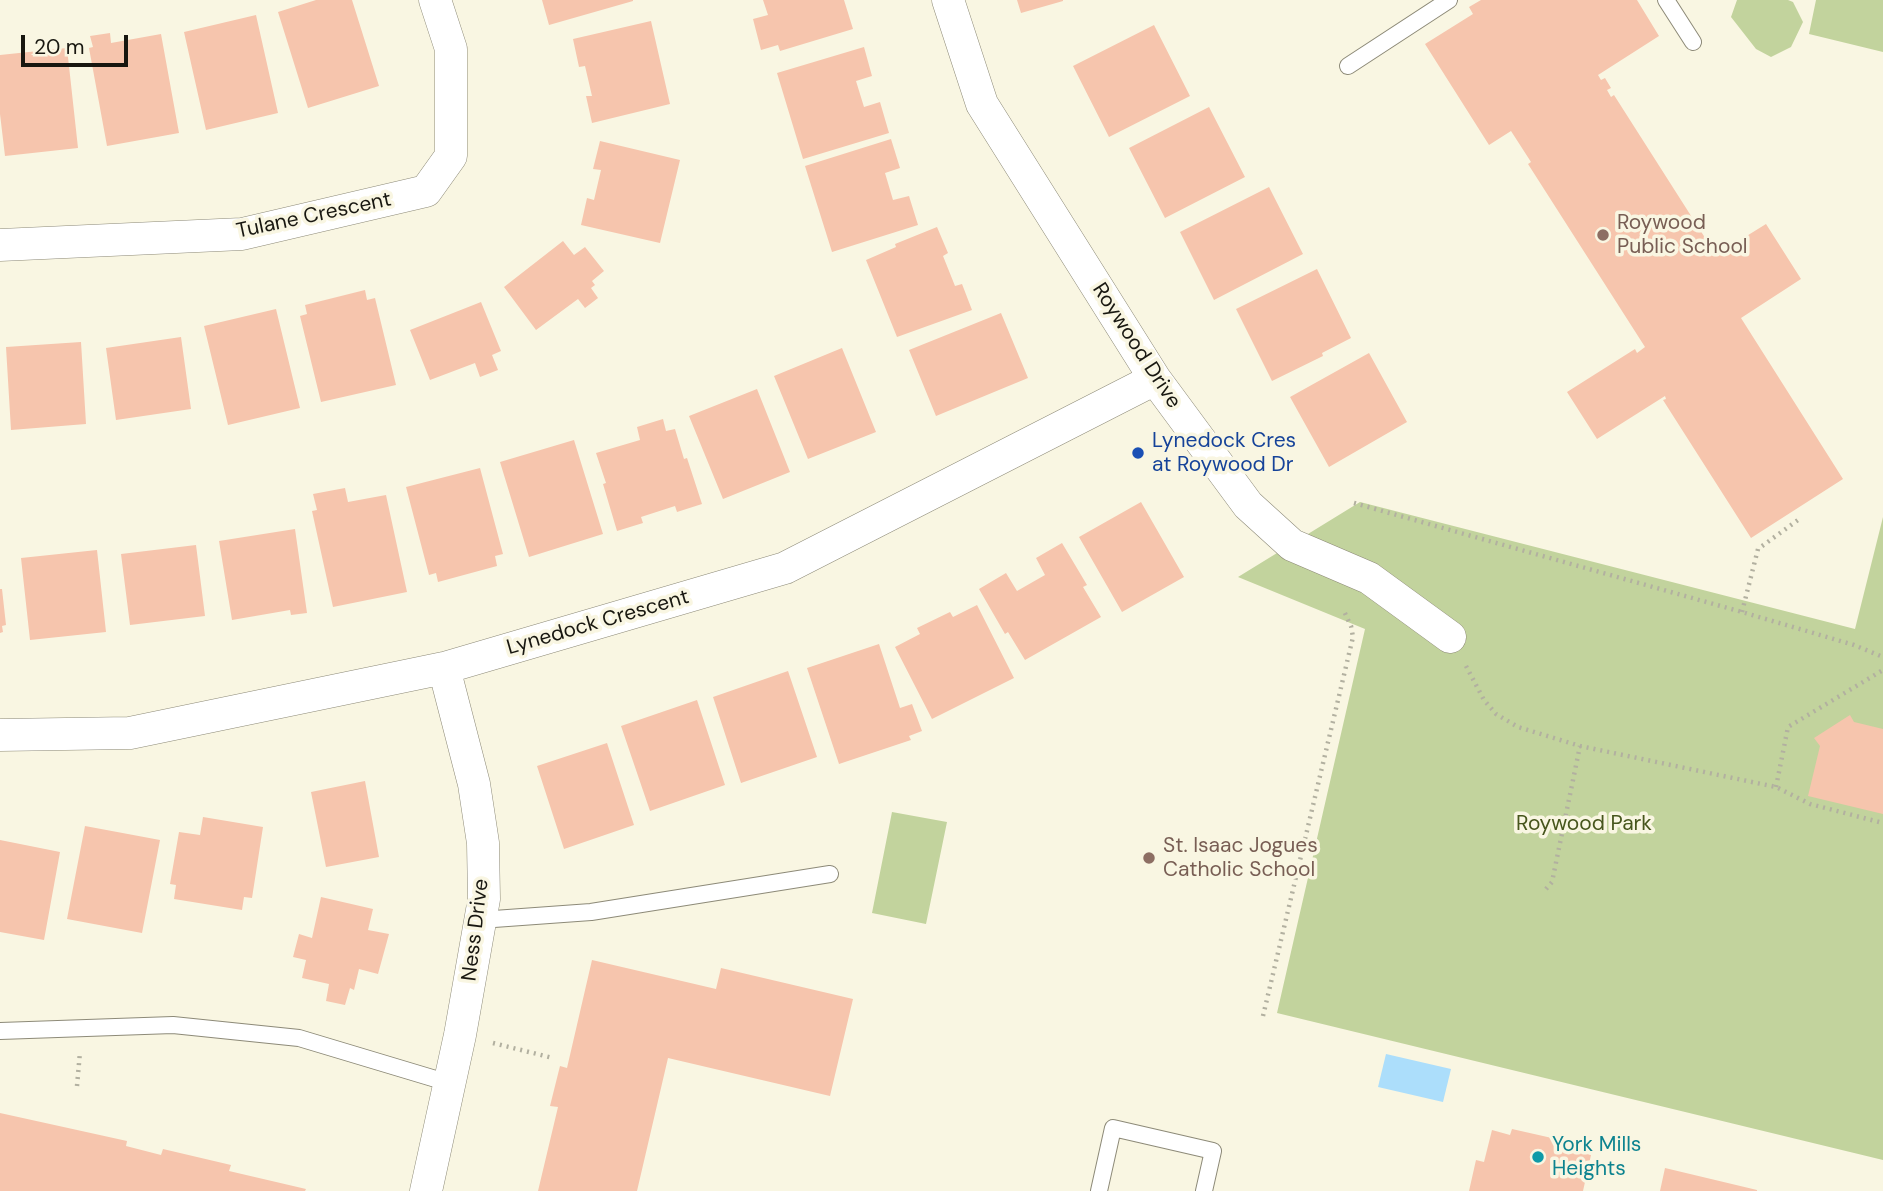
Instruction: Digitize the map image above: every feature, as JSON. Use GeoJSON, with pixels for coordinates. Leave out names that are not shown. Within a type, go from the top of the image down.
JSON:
{"type":"FeatureCollection","features":[{"type":"Feature","properties":{"kind":"street","name":"Tulane Crescent"},"geometry":{"type":"LineString","coordinates":[[0,245],[242,234],[426,191],[452,156],[451,49],[435,0]]}},
{"type":"Feature","properties":{"kind":"street","name":"Roywood Drive"},"geometry":{"type":"LineString","coordinates":[[948,0],[982,104],[1155,379],[1248,505],[1292,545],[1369,578],[1450,637]]}},
{"type":"Feature","properties":{"kind":"street","name":"Lynedock Crescent"},"geometry":{"type":"LineString","coordinates":[[0,736],[130,733],[444,668],[785,568],[1155,379]]}},
{"type":"Feature","properties":{"kind":"street","name":"Ness Drive"},"geometry":{"type":"LineString","coordinates":[[426,1191],[460,1035],[484,898],[483,844],[474,784],[444,668]]}},
{"type":"Feature","properties":{"kind":"lane"},"geometry":{"type":"LineString","coordinates":[[1348,66],[1449,0]]}},
{"type":"Feature","properties":{"kind":"lane"},"geometry":{"type":"LineString","coordinates":[[1666,0],[1693,42]]}},
{"type":"Feature","properties":{"kind":"lane"},"geometry":{"type":"LineString","coordinates":[[480,920],[591,912],[830,874]]}},
{"type":"Feature","properties":{"kind":"lane"},"geometry":{"type":"LineString","coordinates":[[0,1031],[173,1025],[299,1038],[449,1083]]}},
{"type":"Feature","properties":{"kind":"lane"},"geometry":{"type":"LineString","coordinates":[[1099,1191],[1113,1128],[1213,1151],[1204,1191]]}},
{"type":"Feature","properties":{"kind":"path"},"geometry":{"type":"LineString","coordinates":[[1354,503],[1742,612],[1854,645],[1883,657]]}},
{"type":"Feature","properties":{"kind":"path"},"geometry":{"type":"LineString","coordinates":[[1742,612],[1758,549],[1798,520]]}},
{"type":"Feature","properties":{"kind":"path"},"geometry":{"type":"LineString","coordinates":[[1263,1016],[1353,637],[1343,609]]}},
{"type":"Feature","properties":{"kind":"path"},"geometry":{"type":"LineString","coordinates":[[1450,637],[1484,700],[1496,714],[1518,727],[1580,747],[1776,787],[1810,804],[1883,823]]}},
{"type":"Feature","properties":{"kind":"path"},"geometry":{"type":"LineString","coordinates":[[1776,787],[1788,727],[1883,670]]}},
{"type":"Feature","properties":{"kind":"path"},"geometry":{"type":"LineString","coordinates":[[1546,890],[1552,882],[1580,747]]}},
{"type":"Feature","properties":{"kind":"path"},"geometry":{"type":"LineString","coordinates":[[460,1035],[553,1058]]}},
{"type":"Feature","properties":{"kind":"green space"},"geometry":{"type":"Polygon","coordinates":[[[1737,0],[1793,2],[1803,22],[1791,47],[1771,57],[1756,49],[1731,17],[1737,0]]]}},
{"type":"Feature","properties":{"kind":"green space"},"geometry":{"type":"Polygon","coordinates":[[[1816,0],[1883,0],[1883,52],[1809,34],[1816,0]]]}},
{"type":"Feature","properties":{"kind":"green space","name":"Roywood Park"},"geometry":{"type":"Polygon","coordinates":[[[1360,502],[1855,629],[1883,517],[1883,1160],[1277,1013],[1365,629],[1238,577],[1360,502]]]}},
{"type":"Feature","properties":{"kind":"green space"},"geometry":{"type":"Polygon","coordinates":[[[892,812],[947,822],[926,924],[872,913],[892,812]]]}},
{"type":"Feature","properties":{"kind":"water"},"geometry":{"type":"Polygon","coordinates":[[[1386,1054],[1451,1069],[1443,1102],[1378,1087],[1386,1054]]]}},
{"type":"Feature","properties":{"kind":"building"},"geometry":{"type":"Polygon","coordinates":[[[316,0],[352,0],[379,86],[308,108],[278,12],[316,0]]]}},
{"type":"Feature","properties":{"kind":"building"},"geometry":{"type":"Polygon","coordinates":[[[542,0],[633,0],[633,1],[549,25],[542,0]]]}},
{"type":"Feature","properties":{"kind":"building"},"geometry":{"type":"Polygon","coordinates":[[[763,0],[844,0],[853,29],[780,51],[778,45],[761,50],[753,19],[768,15],[763,0]]]}},
{"type":"Feature","properties":{"kind":"building"},"geometry":{"type":"Polygon","coordinates":[[[1017,0],[1063,0],[1063,1],[1021,13],[1017,0]]]}},
{"type":"Feature","properties":{"kind":"building"},"geometry":{"type":"Polygon","coordinates":[[[1481,0],[1637,0],[1659,36],[1598,75],[1601,80],[1605,78],[1611,88],[1607,90],[1611,97],[1614,95],[1716,255],[1766,224],[1801,279],[1741,318],[1843,479],[1751,538],[1663,400],[1666,399],[1665,396],[1597,439],[1567,392],[1635,349],[1637,353],[1645,347],[1528,164],[1531,162],[1511,131],[1489,145],[1425,44],[1473,14],[1469,7],[1481,0]]]}},
{"type":"Feature","properties":{"kind":"building"},"geometry":{"type":"Polygon","coordinates":[[[256,15],[278,113],[206,130],[184,32],[256,15]]]}},
{"type":"Feature","properties":{"kind":"building"},"geometry":{"type":"Polygon","coordinates":[[[651,21],[670,104],[592,123],[586,96],[592,96],[585,66],[579,67],[573,39],[651,21]]]}},
{"type":"Feature","properties":{"kind":"building"},"geometry":{"type":"Polygon","coordinates":[[[1154,25],[1190,96],[1109,137],[1073,66],[1154,25]]]}},
{"type":"Feature","properties":{"kind":"building"},"geometry":{"type":"Polygon","coordinates":[[[110,33],[111,43],[161,34],[179,133],[107,146],[89,48],[93,47],[90,36],[110,33]]]}},
{"type":"Feature","properties":{"kind":"building"},"geometry":{"type":"Polygon","coordinates":[[[864,47],[872,76],[856,81],[864,107],[880,102],[889,133],[803,159],[777,73],[864,47]]]}},
{"type":"Feature","properties":{"kind":"building"},"geometry":{"type":"Polygon","coordinates":[[[67,48],[78,148],[5,156],[0,114],[0,55],[67,48]]]}},
{"type":"Feature","properties":{"kind":"building"},"geometry":{"type":"Polygon","coordinates":[[[1209,107],[1245,177],[1165,218],[1129,148],[1209,107]]]}},
{"type":"Feature","properties":{"kind":"building"},"geometry":{"type":"Polygon","coordinates":[[[891,139],[900,168],[885,173],[893,200],[909,196],[918,225],[832,252],[805,166],[891,139]]]}},
{"type":"Feature","properties":{"kind":"building"},"geometry":{"type":"Polygon","coordinates":[[[600,141],[680,160],[660,243],[581,225],[587,198],[594,200],[601,170],[593,169],[600,141]]]}},
{"type":"Feature","properties":{"kind":"building"},"geometry":{"type":"Polygon","coordinates":[[[1269,187],[1303,254],[1214,300],[1180,232],[1269,187]]]}},
{"type":"Feature","properties":{"kind":"building"},"geometry":{"type":"Polygon","coordinates":[[[937,227],[948,253],[943,256],[955,286],[962,284],[972,310],[897,337],[866,260],[896,247],[895,244],[937,227]]]}},
{"type":"Feature","properties":{"kind":"building"},"geometry":{"type":"Polygon","coordinates":[[[563,241],[574,255],[585,247],[604,271],[592,281],[595,285],[591,288],[598,298],[585,308],[578,299],[536,330],[504,287],[563,241]]]}},
{"type":"Feature","properties":{"kind":"building"},"geometry":{"type":"Polygon","coordinates":[[[1317,269],[1351,338],[1322,353],[1323,356],[1272,381],[1236,309],[1317,269]]]}},
{"type":"Feature","properties":{"kind":"building"},"geometry":{"type":"Polygon","coordinates":[[[365,290],[367,300],[375,298],[396,385],[321,402],[300,316],[307,314],[305,305],[365,290]]]}},
{"type":"Feature","properties":{"kind":"building"},"geometry":{"type":"Polygon","coordinates":[[[481,302],[501,351],[492,355],[498,370],[480,377],[475,363],[430,380],[410,330],[481,302]]]}},
{"type":"Feature","properties":{"kind":"building"},"geometry":{"type":"Polygon","coordinates":[[[276,309],[300,408],[228,425],[204,326],[276,309]]]}},
{"type":"Feature","properties":{"kind":"building"},"geometry":{"type":"Polygon","coordinates":[[[1001,313],[1028,378],[936,416],[909,350],[1001,313]]]}},
{"type":"Feature","properties":{"kind":"building"},"geometry":{"type":"Polygon","coordinates":[[[181,337],[191,409],[116,420],[106,348],[181,337]]]}},
{"type":"Feature","properties":{"kind":"building"},"geometry":{"type":"Polygon","coordinates":[[[81,342],[86,424],[11,430],[6,347],[81,342]]]}},
{"type":"Feature","properties":{"kind":"building"},"geometry":{"type":"Polygon","coordinates":[[[842,348],[876,432],[808,459],[774,376],[842,348]]]}},
{"type":"Feature","properties":{"kind":"building"},"geometry":{"type":"Polygon","coordinates":[[[1369,353],[1407,422],[1329,467],[1290,397],[1369,353]]]}},
{"type":"Feature","properties":{"kind":"building"},"geometry":{"type":"Polygon","coordinates":[[[757,389],[790,472],[723,499],[689,416],[757,389]]]}},
{"type":"Feature","properties":{"kind":"building"},"geometry":{"type":"Polygon","coordinates":[[[663,419],[666,431],[675,429],[702,504],[677,512],[675,506],[641,517],[643,523],[617,531],[596,453],[640,440],[637,427],[663,419]]]}},
{"type":"Feature","properties":{"kind":"building"},"geometry":{"type":"Polygon","coordinates":[[[574,440],[603,534],[529,557],[500,462],[574,440]]]}},
{"type":"Feature","properties":{"kind":"building"},"geometry":{"type":"Polygon","coordinates":[[[480,468],[503,554],[495,556],[497,566],[438,582],[436,573],[429,575],[406,487],[480,468]]]}},
{"type":"Feature","properties":{"kind":"building"},"geometry":{"type":"Polygon","coordinates":[[[345,488],[348,502],[386,495],[407,592],[333,607],[312,511],[317,510],[313,494],[345,488]]]}},
{"type":"Feature","properties":{"kind":"building"},"geometry":{"type":"Polygon","coordinates":[[[1141,502],[1184,577],[1122,612],[1079,537],[1141,502]]]}},
{"type":"Feature","properties":{"kind":"building"},"geometry":{"type":"Polygon","coordinates":[[[295,529],[307,613],[291,615],[290,610],[232,620],[219,541],[295,529]]]}},
{"type":"Feature","properties":{"kind":"building"},"geometry":{"type":"Polygon","coordinates":[[[1062,543],[1087,585],[1083,587],[1101,617],[1025,660],[1008,632],[1005,634],[979,589],[1006,573],[1017,591],[1045,575],[1036,558],[1062,543]]]}},
{"type":"Feature","properties":{"kind":"building"},"geometry":{"type":"Polygon","coordinates":[[[196,545],[205,616],[130,625],[121,554],[196,545]]]}},
{"type":"Feature","properties":{"kind":"building"},"geometry":{"type":"Polygon","coordinates":[[[97,550],[106,632],[30,640],[21,558],[97,550]]]}},
{"type":"Feature","properties":{"kind":"building"},"geometry":{"type":"Polygon","coordinates":[[[0,589],[6,625],[2,626],[3,632],[0,633],[0,589]]]}},
{"type":"Feature","properties":{"kind":"building"},"geometry":{"type":"Polygon","coordinates":[[[977,605],[1014,678],[932,719],[895,647],[920,634],[917,628],[950,612],[953,617],[977,605]]]}},
{"type":"Feature","properties":{"kind":"building"},"geometry":{"type":"Polygon","coordinates":[[[879,644],[900,708],[912,704],[922,731],[909,736],[911,740],[839,764],[807,668],[879,644]]]}},
{"type":"Feature","properties":{"kind":"building"},"geometry":{"type":"Polygon","coordinates":[[[788,671],[817,757],[741,783],[713,697],[788,671]]]}},
{"type":"Feature","properties":{"kind":"building"},"geometry":{"type":"Polygon","coordinates":[[[697,700],[725,785],[650,811],[621,726],[697,700]]]}},
{"type":"Feature","properties":{"kind":"building"},"geometry":{"type":"Polygon","coordinates":[[[1850,715],[1854,722],[1883,729],[1883,814],[1808,796],[1820,746],[1814,738],[1850,715]]]}},
{"type":"Feature","properties":{"kind":"building"},"geometry":{"type":"Polygon","coordinates":[[[607,743],[634,825],[564,849],[537,766],[607,743]]]}},
{"type":"Feature","properties":{"kind":"building"},"geometry":{"type":"Polygon","coordinates":[[[365,781],[379,857],[326,867],[311,792],[365,781]]]}},
{"type":"Feature","properties":{"kind":"building"},"geometry":{"type":"Polygon","coordinates":[[[203,817],[263,827],[252,898],[244,897],[242,910],[174,899],[176,885],[170,884],[179,832],[200,835],[203,817]]]}},
{"type":"Feature","properties":{"kind":"building"},"geometry":{"type":"Polygon","coordinates":[[[85,826],[160,840],[142,933],[67,919],[85,826]]]}},
{"type":"Feature","properties":{"kind":"building"},"geometry":{"type":"Polygon","coordinates":[[[0,840],[60,852],[44,940],[0,932],[0,840]]]}},
{"type":"Feature","properties":{"kind":"building"},"geometry":{"type":"Polygon","coordinates":[[[321,897],[373,909],[368,930],[389,934],[378,974],[359,969],[354,990],[350,988],[345,1005],[326,1001],[329,984],[302,978],[306,960],[293,957],[299,934],[312,938],[321,897]]]}},
{"type":"Feature","properties":{"kind":"building"},"geometry":{"type":"Polygon","coordinates":[[[592,960],[716,989],[721,968],[853,999],[830,1096],[668,1058],[637,1191],[538,1191],[558,1107],[550,1106],[560,1066],[567,1068],[592,960]]]}},
{"type":"Feature","properties":{"kind":"building"},"geometry":{"type":"Polygon","coordinates":[[[0,1113],[127,1141],[126,1146],[161,1155],[163,1149],[231,1165],[229,1171],[306,1189],[0,1191],[0,1113]]]}},
{"type":"Feature","properties":{"kind":"building","name":"York Mills Heights"},"geometry":{"type":"Polygon","coordinates":[[[1512,1129],[1574,1143],[1572,1150],[1591,1155],[1583,1191],[1469,1191],[1476,1160],[1484,1162],[1492,1130],[1510,1135],[1512,1129]]]}},
{"type":"Feature","properties":{"kind":"building"},"geometry":{"type":"Polygon","coordinates":[[[1665,1168],[1757,1190],[1757,1191],[1660,1191],[1665,1168]]]}},
{"type":"Feature","properties":{"kind":"place","name":"Roywood Public School"},"geometry":{"type":"Point","coordinates":[1603,235]}},
{"type":"Feature","properties":{"kind":"place","name":"Lynedock Cres at Roywood Dr"},"geometry":{"type":"Point","coordinates":[1138,453]}},
{"type":"Feature","properties":{"kind":"place","name":"St. Isaac Jogues Catholic School"},"geometry":{"type":"Point","coordinates":[1149,858]}},
{"type":"Feature","properties":{"kind":"place","name":"York Mills Heights"},"geometry":{"type":"Point","coordinates":[1538,1157]}}]}
